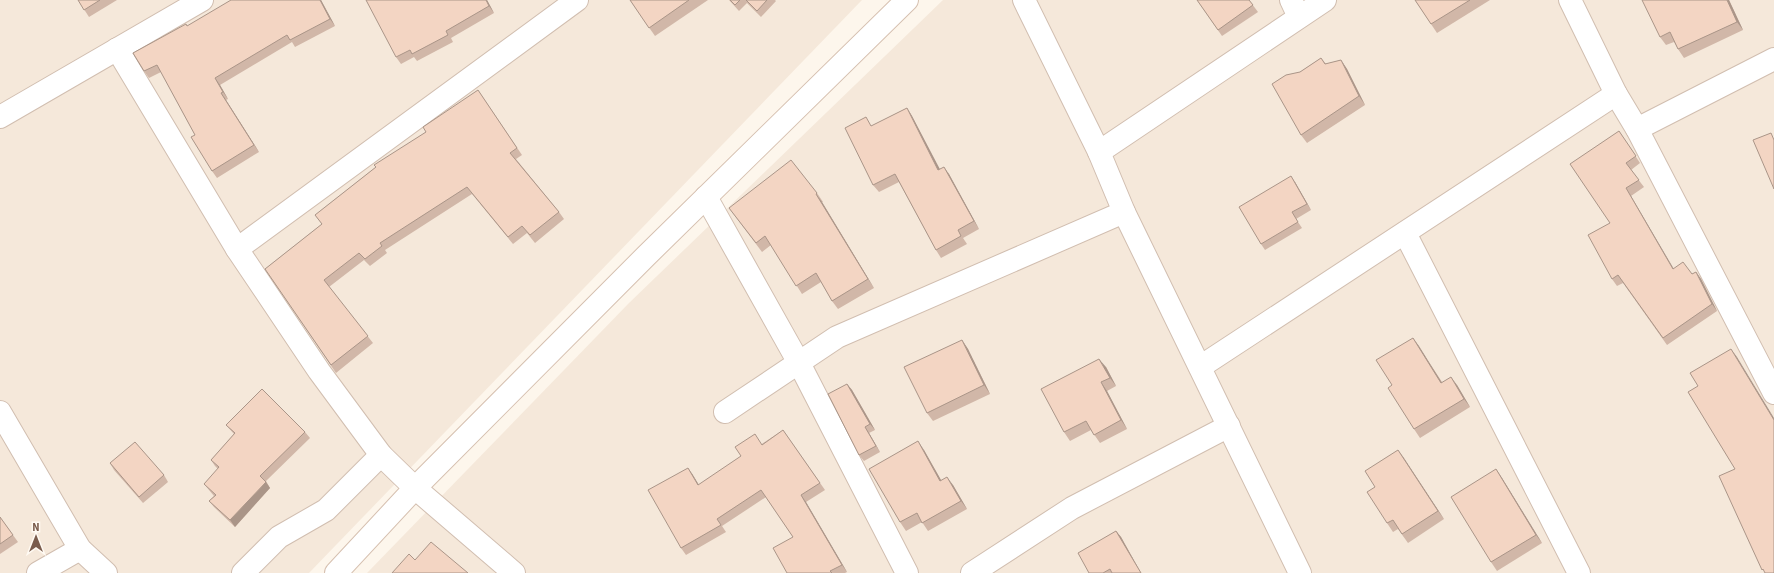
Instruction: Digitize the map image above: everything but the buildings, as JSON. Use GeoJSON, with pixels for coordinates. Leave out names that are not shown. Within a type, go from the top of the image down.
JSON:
{"type":"FeatureCollection","features":[{"type":"Feature","properties":{"kind":"street"},"geometry":{"type":"LineString","coordinates":[[0,117],[202,0]]}},
{"type":"Feature","properties":{"kind":"street"},"geometry":{"type":"LineString","coordinates":[[237,249],[578,0]]}},
{"type":"Feature","properties":{"kind":"street"},"geometry":{"type":"LineString","coordinates":[[336,573],[415,488],[646,256],[907,0]]}},
{"type":"Feature","properties":{"kind":"street"},"geometry":{"type":"LineString","coordinates":[[1024,0],[1098,152],[1124,212],[1300,573]]}},
{"type":"Feature","properties":{"kind":"street"},"geometry":{"type":"LineString","coordinates":[[1098,152],[1295,8],[1325,0]]}},
{"type":"Feature","properties":{"kind":"street"},"geometry":{"type":"LineString","coordinates":[[1570,0],[1616,94],[1637,129],[1774,393]]}},
{"type":"Feature","properties":{"kind":"street"},"geometry":{"type":"LineString","coordinates":[[118,50],[237,249],[319,371],[381,455],[415,488],[514,573]]}},
{"type":"Feature","properties":{"kind":"street"},"geometry":{"type":"LineString","coordinates":[[1637,129],[1774,59]]}},
{"type":"Feature","properties":{"kind":"street"},"geometry":{"type":"LineString","coordinates":[[1200,367],[1616,94]]}},
{"type":"Feature","properties":{"kind":"street"},"geometry":{"type":"LineString","coordinates":[[706,197],[799,363],[907,573]]}},
{"type":"Feature","properties":{"kind":"street"},"geometry":{"type":"LineString","coordinates":[[725,412],[837,337],[1124,212]]}},
{"type":"Feature","properties":{"kind":"street"},"geometry":{"type":"LineString","coordinates":[[1405,233],[1578,573]]}},
{"type":"Feature","properties":{"kind":"street"},"geometry":{"type":"LineString","coordinates":[[0,412],[80,549],[106,573]]}},
{"type":"Feature","properties":{"kind":"street"},"geometry":{"type":"LineString","coordinates":[[972,573],[1072,508],[1229,426]]}},
{"type":"Feature","properties":{"kind":"street"},"geometry":{"type":"LineString","coordinates":[[243,573],[279,537],[326,510],[381,455]]}},
{"type":"Feature","properties":{"kind":"street"},"geometry":{"type":"LineString","coordinates":[[38,573],[80,549]]}},
{"type":"Feature","properties":{"kind":"shaded area"},"geometry":{"type":"Polygon","coordinates":[[[0,0],[862,0],[309,573],[0,573],[0,0]]]}},
{"type":"Feature","properties":{"kind":"shaded area"},"geometry":{"type":"Polygon","coordinates":[[[943,0],[1774,0],[1774,573],[367,573],[629,303],[943,0]]]}}]}
